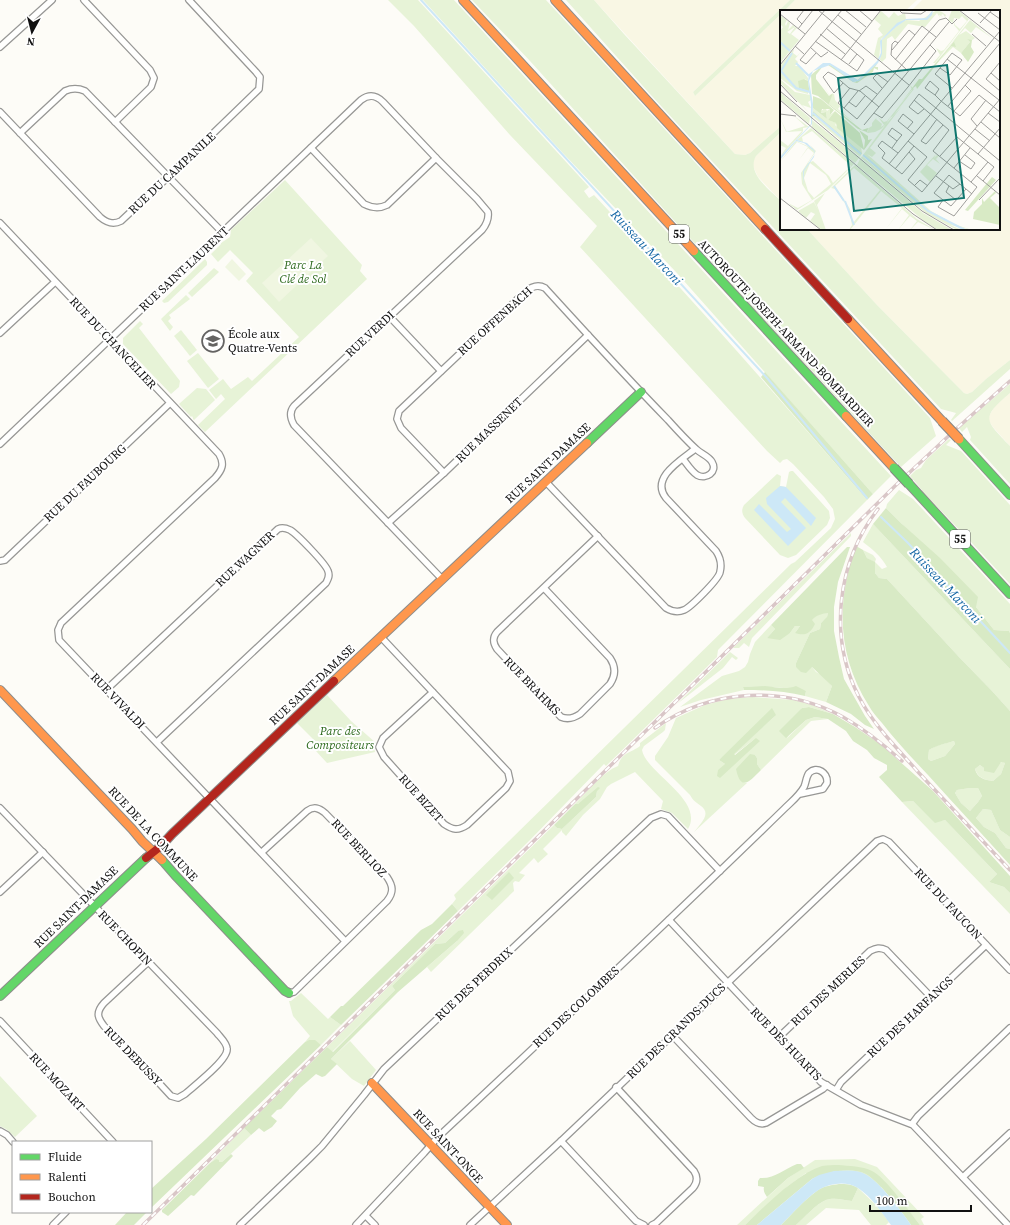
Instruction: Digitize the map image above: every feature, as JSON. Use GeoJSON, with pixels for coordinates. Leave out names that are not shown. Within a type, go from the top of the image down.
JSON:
{"type":"FeatureCollection","features":[{"type":"Feature","properties":{"kind":"main road","name":"AUTOROUTE JOSEPH-ARMAND-BOMBARDIER"},"geometry":{"type":"LineString","coordinates":[[463,0],[1010,594]]}},
{"type":"Feature","properties":{"kind":"main road"},"geometry":{"type":"LineString","coordinates":[[556,0],[1010,495]]}},
{"type":"Feature","properties":{"kind":"main road","name":"RUE SAINT-DAMASE"},"geometry":{"type":"LineString","coordinates":[[0,996],[147,857],[161,846],[210,798],[641,392]]}},
{"type":"Feature","properties":{"kind":"main road","name":"RUE DE LA COMMUNE"},"geometry":{"type":"LineString","coordinates":[[0,690],[132,829],[136,836],[160,857],[175,875],[285,991],[289,993]]}},
{"type":"Feature","properties":{"kind":"main road","name":"RUE SAINT-ONGE"},"geometry":{"type":"LineString","coordinates":[[372,1083],[432,1144],[507,1225]]}},
{"type":"Feature","properties":{"kind":"street"},"geometry":{"type":"LineString","coordinates":[[0,47],[52,0]]}},
{"type":"Feature","properties":{"kind":"street"},"geometry":{"type":"LineString","coordinates":[[84,0],[150,70],[154,78],[151,87],[115,122]]}},
{"type":"Feature","properties":{"kind":"street","name":"RUE DU CAMPANILE"},"geometry":{"type":"LineString","coordinates":[[0,112],[100,218],[106,222],[116,223],[121,221],[256,93],[259,88],[260,77],[189,0]]}},
{"type":"Feature","properties":{"kind":"street"},"geometry":{"type":"LineString","coordinates":[[194,5],[199,0]]}},
{"type":"Feature","properties":{"kind":"street"},"geometry":{"type":"LineString","coordinates":[[20,133],[65,91],[76,88],[85,91],[223,233]]}},
{"type":"Feature","properties":{"kind":"street","name":"RUE SAINT-LAURENT"},"geometry":{"type":"LineString","coordinates":[[0,444],[361,100],[370,96]]}},
{"type":"Feature","properties":{"kind":"street","name":"RUE VERDI"},"geometry":{"type":"LineString","coordinates":[[370,96],[379,98],[486,209],[488,220],[482,230],[294,406],[290,416],[294,424],[442,579]]}},
{"type":"Feature","properties":{"kind":"street"},"geometry":{"type":"LineString","coordinates":[[311,148],[364,204],[375,208],[387,206],[436,158]]}},
{"type":"Feature","properties":{"kind":"street","name":"RUE DU CHANCELIER"},"geometry":{"type":"LineString","coordinates":[[0,224],[219,454],[223,463]]}},
{"type":"Feature","properties":{"kind":"street"},"geometry":{"type":"LineString","coordinates":[[0,333],[55,282]]}},
{"type":"Feature","properties":{"kind":"street","name":"RUE OFFENBACH"},"geometry":{"type":"LineString","coordinates":[[444,473],[401,428],[397,419],[399,411],[525,292],[532,287],[538,286],[545,288],[641,392],[696,449],[712,462],[714,466],[713,470],[710,475],[703,477],[697,474],[683,459]]}},
{"type":"Feature","properties":{"kind":"street"},"geometry":{"type":"LineString","coordinates":[[389,316],[441,371]]}},
{"type":"Feature","properties":{"kind":"street","name":"RUE MASSENET"},"geometry":{"type":"LineString","coordinates":[[388,524],[444,473],[588,335]]}},
{"type":"Feature","properties":{"kind":"street","name":"RUE DU FAUBOURG"},"geometry":{"type":"LineString","coordinates":[[0,562],[5,560],[170,403]]}},
{"type":"Feature","properties":{"kind":"street"},"geometry":{"type":"LineString","coordinates":[[546,482],[666,608],[677,612],[687,608],[717,579],[721,570],[721,560],[716,551],[666,498],[662,491],[661,482],[665,475],[696,449]]}},
{"type":"Feature","properties":{"kind":"street","name":"RUE VIVALDI"},"geometry":{"type":"LineString","coordinates":[[223,463],[221,471],[215,478],[60,625],[58,634],[59,640],[345,941]]}},
{"type":"Feature","properties":{"kind":"street","name":"RUE WAGNER"},"geometry":{"type":"LineString","coordinates":[[107,689],[278,529],[285,528],[293,532],[324,564],[329,573],[326,583],[157,742]]}},
{"type":"Feature","properties":{"kind":"street","name":"RUE BRAHMS"},"geometry":{"type":"LineString","coordinates":[[544,588],[610,658],[615,668],[613,679],[610,684],[575,718],[561,717],[497,649],[493,640],[497,632],[598,536]]}},
{"type":"Feature","properties":{"kind":"street","name":"RUE BIZET"},"geometry":{"type":"LineString","coordinates":[[381,637],[433,692],[506,770],[510,776],[510,781],[506,788],[461,829],[452,829],[444,824],[384,757],[379,747],[383,738],[433,692]]}},
{"type":"Feature","properties":{"kind":"street","name":"RUE DES COLOMBES"},"geometry":{"type":"LineString","coordinates":[[356,1225],[444,1132],[800,794],[812,771],[818,770],[824,773],[827,783],[823,789],[800,794]]}},
{"type":"Feature","properties":{"kind":"street","name":"RUE CHOPIN"},"geometry":{"type":"LineString","coordinates":[[0,808],[219,1036],[227,1046],[227,1053]]}},
{"type":"Feature","properties":{"kind":"street","name":"RUE BERLIOZ"},"geometry":{"type":"LineString","coordinates":[[262,852],[306,811],[318,808],[325,813],[387,877],[392,890],[390,898],[294,992],[289,993]]}},
{"type":"Feature","properties":{"kind":"street","name":"RUE DES PERDRIX"},"geometry":{"type":"LineString","coordinates":[[240,1225],[310,1158],[340,1124],[384,1069],[651,818],[661,814],[668,816],[720,871]]}},
{"type":"Feature","properties":{"kind":"street","name":"RUE DU FAUCON"},"geometry":{"type":"LineString","coordinates":[[884,840],[889,842],[1010,970]]}},
{"type":"Feature","properties":{"kind":"street","name":"RUE DES GRANDS-DUCS"},"geometry":{"type":"LineString","coordinates":[[470,1225],[874,842],[884,840]]}},
{"type":"Feature","properties":{"kind":"street"},"geometry":{"type":"LineString","coordinates":[[0,892],[43,852]]}},
{"type":"Feature","properties":{"kind":"street","name":"RUE DES HUARTS"},"geometry":{"type":"LineString","coordinates":[[669,920],[821,1082],[861,1105],[912,1124],[1008,1225]]}},
{"type":"Feature","properties":{"kind":"street","name":"RUE DES HARFANGS"},"geometry":{"type":"LineString","coordinates":[[836,1090],[841,1082],[986,945]]}},
{"type":"Feature","properties":{"kind":"street","name":"RUE DES MERLES"},"geometry":{"type":"LineString","coordinates":[[779,1037],[870,951],[875,949],[881,948],[886,950],[931,997]]}},
{"type":"Feature","properties":{"kind":"street","name":"RUE DEBUSSY"},"geometry":{"type":"LineString","coordinates":[[148,962],[100,1007],[98,1010],[98,1015],[104,1026],[171,1096],[178,1098],[185,1094],[219,1064],[227,1053]]}},
{"type":"Feature","properties":{"kind":"street","name":"RUE MOZART"},"geometry":{"type":"LineString","coordinates":[[0,1021],[112,1141]]}},
{"type":"Feature","properties":{"kind":"street"},"geometry":{"type":"LineString","coordinates":[[912,1124],[918,1116],[1010,1028]]}},
{"type":"Feature","properties":{"kind":"street"},"geometry":{"type":"LineString","coordinates":[[672,1035],[757,1123],[766,1123],[823,1089],[826,1085]]}},
{"type":"Feature","properties":{"kind":"street"},"geometry":{"type":"LineString","coordinates":[[616,1087],[694,1171],[697,1177],[696,1184],[693,1188],[652,1225]]}},
{"type":"Feature","properties":{"kind":"street"},"geometry":{"type":"LineString","coordinates":[[0,1131],[12,1141]]}},
{"type":"Feature","properties":{"kind":"street"},"geometry":{"type":"LineString","coordinates":[[963,1177],[1010,1133]]}},
{"type":"Feature","properties":{"kind":"street"},"geometry":{"type":"LineString","coordinates":[[561,1140],[636,1221],[644,1225]]}},
{"type":"Feature","properties":{"kind":"street"},"geometry":{"type":"LineString","coordinates":[[53,1225],[65,1213]]}},
{"type":"Feature","properties":{"kind":"street"},"geometry":{"type":"LineString","coordinates":[[366,1216],[375,1225]]}},
{"type":"Feature","properties":{"kind":"shaded area"},"geometry":{"type":"Polygon","coordinates":[[[594,0],[790,0],[693,92],[695,96],[780,15],[780,127],[750,153],[745,155],[735,154],[594,0]]]}},
{"type":"Feature","properties":{"kind":"shaded area"},"geometry":{"type":"Polygon","coordinates":[[[795,0],[917,0],[906,10],[785,10],[795,0]]]}},
{"type":"Feature","properties":{"kind":"shaded area"},"geometry":{"type":"Polygon","coordinates":[[[922,0],[1010,0],[1010,360],[972,392],[967,394],[964,393],[877,305],[808,230],[1000,230],[1000,10],[912,10],[922,0]]]}},
{"type":"Feature","properties":{"kind":"shaded area"},"geometry":{"type":"Polygon","coordinates":[[[780,133],[780,200],[758,177],[753,166],[753,160],[780,133]]]}},
{"type":"Feature","properties":{"kind":"shaded area"},"geometry":{"type":"Polygon","coordinates":[[[1010,393],[1010,446],[993,427],[989,421],[989,416],[995,406],[1010,393]]]}},
{"type":"Feature","properties":{"kind":"green space"},"geometry":{"type":"Polygon","coordinates":[[[388,0],[418,0],[589,187],[584,191],[589,198],[594,195],[664,270],[867,500],[718,650],[717,657],[606,766],[604,764],[458,911],[452,904],[456,899],[454,895],[791,564],[831,528],[835,519],[833,509],[824,497],[787,459],[780,463],[767,451],[580,247],[597,226],[510,135],[414,26],[388,0]]]}},
{"type":"Feature","properties":{"kind":"green space"},"geometry":{"type":"Polygon","coordinates":[[[423,0],[454,0],[891,476],[873,494],[676,272],[560,150],[423,0]]]}},
{"type":"Feature","properties":{"kind":"green space"},"geometry":{"type":"Polygon","coordinates":[[[472,0],[546,0],[930,418],[936,436],[901,467],[746,300],[530,61],[472,0]]]}},
{"type":"Feature","properties":{"kind":"green space"},"geometry":{"type":"Polygon","coordinates":[[[566,0],[594,0],[735,154],[745,155],[750,153],[780,127],[780,133],[756,156],[754,169],[761,181],[780,200],[780,230],[808,230],[877,305],[964,393],[967,394],[972,392],[1010,360],[1010,369],[952,421],[951,420],[956,413],[941,409],[650,94],[566,0]]]}},
{"type":"Feature","properties":{"kind":"green space"},"geometry":{"type":"Polygon","coordinates":[[[790,0],[795,0],[785,10],[780,10],[780,15],[695,96],[693,92],[790,0]]]}},
{"type":"Feature","properties":{"kind":"green space","name":"Parc La Clé de Sol"},"geometry":{"type":"Polygon","coordinates":[[[285,180],[362,265],[360,271],[367,279],[205,432],[198,425],[225,399],[221,394],[216,399],[209,390],[223,379],[231,389],[248,377],[252,381],[299,337],[246,281],[253,273],[230,250],[218,262],[211,254],[221,243],[230,237],[231,230],[285,180]]]}},
{"type":"Feature","properties":{"kind":"green space"},"geometry":{"type":"Polygon","coordinates":[[[311,238],[328,256],[279,302],[262,283],[311,238]]]}},
{"type":"Feature","properties":{"kind":"green space"},"geometry":{"type":"Polygon","coordinates":[[[205,259],[207,265],[168,302],[164,303],[162,301],[205,259]]]}},
{"type":"Feature","properties":{"kind":"green space"},"geometry":{"type":"Polygon","coordinates":[[[232,259],[246,274],[239,281],[225,267],[232,259]]]}},
{"type":"Feature","properties":{"kind":"green space"},"geometry":{"type":"Polygon","coordinates":[[[214,268],[219,272],[192,297],[188,293],[214,268]]]}},
{"type":"Feature","properties":{"kind":"green space"},"geometry":{"type":"Polygon","coordinates":[[[186,295],[190,299],[169,315],[171,318],[168,321],[173,327],[170,331],[161,319],[186,295]]]}},
{"type":"Feature","properties":{"kind":"green space"},"geometry":{"type":"Polygon","coordinates":[[[140,321],[143,324],[139,328],[180,381],[179,387],[171,394],[123,344],[123,338],[140,321]]]}},
{"type":"Feature","properties":{"kind":"green space"},"geometry":{"type":"Polygon","coordinates":[[[181,330],[197,350],[190,356],[174,336],[181,330]]]}},
{"type":"Feature","properties":{"kind":"green space"},"geometry":{"type":"Polygon","coordinates":[[[198,353],[219,379],[208,388],[187,361],[198,353]]]}},
{"type":"Feature","properties":{"kind":"green space"},"geometry":{"type":"Polygon","coordinates":[[[765,372],[873,494],[867,500],[761,377],[765,372]]]}},
{"type":"Feature","properties":{"kind":"green space"},"geometry":{"type":"Polygon","coordinates":[[[1010,384],[1010,393],[994,408],[989,419],[995,430],[1010,446],[1010,484],[970,440],[971,437],[967,427],[962,432],[959,428],[1010,384]]]}},
{"type":"Feature","properties":{"kind":"green space"},"geometry":{"type":"Polygon","coordinates":[[[197,388],[206,389],[215,400],[194,420],[192,416],[191,417],[179,404],[197,388]]]}},
{"type":"Feature","properties":{"kind":"green space"},"geometry":{"type":"Polygon","coordinates":[[[949,439],[951,440],[946,445],[961,451],[1010,505],[1010,584],[922,491],[910,476],[916,470],[921,468],[926,460],[949,439]]]}},
{"type":"Feature","properties":{"kind":"green space"},"geometry":{"type":"Polygon","coordinates":[[[793,471],[829,511],[830,518],[827,525],[796,555],[788,558],[780,555],[745,518],[742,510],[744,505],[777,474],[781,476],[780,486],[786,487],[789,472],[793,471]]]}},
{"type":"Feature","properties":{"kind":"green space"},"geometry":{"type":"Polygon","coordinates":[[[899,490],[913,499],[1010,604],[1010,633],[1009,631],[994,630],[976,607],[886,508],[887,504],[899,490]]]}},
{"type":"Feature","properties":{"kind":"green space"},"geometry":{"type":"Polygon","coordinates":[[[886,508],[940,558],[978,597],[976,607],[994,630],[1009,631],[1010,669],[873,524],[886,508]]]}},
{"type":"Feature","properties":{"kind":"green space"},"geometry":{"type":"Polygon","coordinates":[[[873,524],[1010,669],[1010,711],[887,579],[879,578],[875,573],[874,562],[867,558],[863,550],[873,555],[876,559],[875,562],[882,569],[887,567],[879,556],[863,542],[873,524]]]}},
{"type":"Feature","properties":{"kind":"green space"},"geometry":{"type":"Polygon","coordinates":[[[851,533],[851,536],[752,638],[749,647],[744,643],[739,648],[733,648],[851,533]]]}},
{"type":"Feature","properties":{"kind":"green space"},"geometry":{"type":"Polygon","coordinates":[[[856,546],[863,550],[867,558],[875,562],[875,573],[879,578],[887,579],[1010,711],[1010,837],[1000,830],[991,810],[983,809],[976,818],[984,827],[995,833],[1006,848],[1010,849],[1010,865],[910,756],[872,710],[858,687],[851,668],[843,628],[845,587],[856,546]],[[954,741],[929,750],[928,759],[931,761],[945,756],[955,744],[954,741]],[[1001,762],[994,773],[984,771],[984,768],[980,765],[975,769],[979,776],[993,781],[1001,774],[1005,763],[1001,762]],[[978,788],[957,790],[955,793],[961,803],[970,811],[982,796],[978,788]]]}},
{"type":"Feature","properties":{"kind":"green space"},"geometry":{"type":"Polygon","coordinates":[[[847,547],[850,547],[838,582],[834,607],[834,631],[844,679],[874,729],[865,725],[851,714],[826,702],[832,686],[812,667],[806,673],[801,672],[796,667],[796,663],[810,633],[820,629],[821,623],[827,617],[828,613],[819,615],[813,619],[812,620],[815,624],[807,633],[795,633],[800,626],[795,626],[790,633],[780,640],[767,638],[775,629],[771,625],[847,547]]]}},
{"type":"Feature","properties":{"kind":"green space"},"geometry":{"type":"Polygon","coordinates":[[[822,613],[828,613],[827,618],[821,623],[820,629],[810,633],[796,663],[812,667],[832,686],[826,702],[805,696],[806,691],[767,687],[743,687],[744,690],[701,700],[680,707],[722,676],[739,671],[745,667],[755,642],[771,625],[775,629],[767,638],[790,633],[795,626],[800,626],[795,633],[813,618],[822,613]]]}},
{"type":"Feature","properties":{"kind":"green space"},"geometry":{"type":"Polygon","coordinates":[[[730,652],[738,658],[736,660],[732,657],[723,668],[677,704],[730,652]]]}},
{"type":"Feature","properties":{"kind":"green space"},"geometry":{"type":"Polygon","coordinates":[[[765,686],[784,688],[796,686],[806,691],[805,696],[774,691],[744,690],[743,687],[765,686]]]}},
{"type":"Feature","properties":{"kind":"green space","name":"Parc des Compositeurs"},"geometry":{"type":"Polygon","coordinates":[[[327,695],[351,721],[376,743],[374,748],[375,752],[327,763],[316,751],[321,747],[297,723],[327,695]]]}},
{"type":"Feature","properties":{"kind":"green space"},"geometry":{"type":"Polygon","coordinates":[[[752,697],[794,700],[812,705],[833,714],[809,707],[802,708],[787,738],[806,720],[815,717],[828,719],[811,721],[761,770],[757,764],[757,758],[755,755],[743,783],[747,783],[694,832],[704,819],[704,809],[655,760],[655,756],[668,737],[676,718],[705,705],[728,699],[752,697]],[[776,715],[719,760],[725,764],[718,770],[756,738],[734,755],[733,754],[776,715]]]}},
{"type":"Feature","properties":{"kind":"green space"},"geometry":{"type":"Polygon","coordinates":[[[809,707],[833,714],[855,727],[880,744],[933,791],[1010,876],[1010,893],[1004,887],[989,882],[997,874],[945,820],[935,823],[913,801],[902,802],[879,777],[887,770],[887,765],[874,758],[867,750],[853,741],[846,731],[828,719],[815,717],[806,720],[786,738],[779,731],[802,708],[809,707]]]}},
{"type":"Feature","properties":{"kind":"green space"},"geometry":{"type":"Polygon","coordinates":[[[772,708],[776,715],[734,754],[735,755],[756,738],[760,741],[720,778],[717,776],[718,770],[725,764],[719,760],[772,708]]]}},
{"type":"Feature","properties":{"kind":"green space"},"geometry":{"type":"Polygon","coordinates":[[[666,723],[665,730],[644,746],[642,750],[646,759],[653,768],[682,797],[689,808],[691,818],[688,829],[672,813],[661,809],[663,801],[635,772],[611,784],[607,787],[600,799],[583,815],[566,836],[562,830],[543,849],[548,854],[538,863],[534,858],[519,873],[525,875],[519,882],[515,881],[513,883],[514,891],[431,972],[427,967],[457,941],[458,931],[445,943],[435,944],[392,986],[395,990],[332,1052],[327,1047],[554,825],[557,828],[562,829],[596,797],[597,791],[578,804],[575,804],[607,772],[618,766],[624,755],[640,746],[640,743],[666,723]]]}},
{"type":"Feature","properties":{"kind":"green space"},"geometry":{"type":"Polygon","coordinates":[[[954,741],[955,744],[945,756],[931,761],[928,759],[929,750],[938,745],[954,741]]]}},
{"type":"Feature","properties":{"kind":"green space"},"geometry":{"type":"Polygon","coordinates":[[[750,754],[755,755],[757,758],[757,764],[761,770],[749,781],[743,783],[740,781],[736,769],[750,754]]]}},
{"type":"Feature","properties":{"kind":"green space"},"geometry":{"type":"Polygon","coordinates":[[[1002,762],[1005,763],[1001,774],[993,781],[982,778],[978,775],[975,769],[980,765],[984,768],[1002,762]]]}},
{"type":"Feature","properties":{"kind":"green space"},"geometry":{"type":"Polygon","coordinates":[[[598,787],[600,788],[597,791],[596,797],[562,829],[557,828],[554,825],[575,804],[578,804],[598,787]]]}},
{"type":"Feature","properties":{"kind":"green space"},"geometry":{"type":"Polygon","coordinates":[[[978,788],[982,796],[970,811],[961,803],[955,793],[957,790],[978,788]]]}},
{"type":"Feature","properties":{"kind":"green space"},"geometry":{"type":"Polygon","coordinates":[[[913,801],[935,822],[945,820],[997,874],[989,882],[1004,887],[1010,893],[1010,914],[902,802],[913,801]]]}},
{"type":"Feature","properties":{"kind":"green space"},"geometry":{"type":"Polygon","coordinates":[[[983,809],[991,810],[1000,830],[1010,837],[1010,849],[1006,848],[995,833],[984,827],[976,818],[983,809]]]}},
{"type":"Feature","properties":{"kind":"green space"},"geometry":{"type":"Polygon","coordinates":[[[509,872],[514,878],[492,900],[486,895],[509,872]]]}},
{"type":"Feature","properties":{"kind":"green space"},"geometry":{"type":"Polygon","coordinates":[[[452,904],[458,911],[341,1025],[330,1017],[421,930],[432,924],[452,904]]]}},
{"type":"Feature","properties":{"kind":"green space"},"geometry":{"type":"Polygon","coordinates":[[[463,930],[464,933],[457,941],[398,992],[331,1059],[337,1064],[325,1076],[322,1077],[316,1074],[300,1088],[281,1109],[277,1110],[271,1116],[277,1121],[272,1127],[264,1132],[259,1128],[251,1135],[244,1128],[327,1047],[333,1052],[395,990],[392,986],[435,944],[445,943],[458,931],[463,930]]]}},
{"type":"Feature","properties":{"kind":"green space"},"geometry":{"type":"Polygon","coordinates":[[[301,993],[328,1019],[330,1017],[341,1025],[321,1045],[313,1041],[305,1042],[310,1036],[293,1016],[289,1001],[301,993]]]}},
{"type":"Feature","properties":{"kind":"green space"},"geometry":{"type":"Polygon","coordinates":[[[315,1040],[321,1045],[152,1207],[152,1188],[206,1139],[305,1042],[315,1040]]]}},
{"type":"Feature","properties":{"kind":"green space"},"geometry":{"type":"Polygon","coordinates":[[[350,1041],[376,1070],[364,1086],[352,1079],[331,1059],[350,1041]]]}},
{"type":"Feature","properties":{"kind":"green space"},"geometry":{"type":"Polygon","coordinates":[[[0,1076],[37,1116],[15,1137],[0,1126],[0,1076]]]}},
{"type":"Feature","properties":{"kind":"green space"},"geometry":{"type":"Polygon","coordinates":[[[244,1128],[251,1135],[222,1162],[219,1162],[216,1159],[210,1163],[244,1128]]]}},
{"type":"Feature","properties":{"kind":"green space"},"geometry":{"type":"Polygon","coordinates":[[[231,1154],[233,1156],[194,1196],[191,1195],[168,1216],[162,1212],[162,1210],[210,1163],[216,1159],[219,1160],[219,1162],[222,1162],[231,1154]]]}},
{"type":"Feature","properties":{"kind":"green space"},"geometry":{"type":"Polygon","coordinates":[[[855,1159],[877,1167],[924,1217],[921,1219],[924,1225],[920,1225],[891,1189],[806,1173],[788,1186],[745,1225],[737,1225],[788,1178],[815,1160],[855,1159]]]}},
{"type":"Feature","properties":{"kind":"green space"},"geometry":{"type":"Polygon","coordinates":[[[797,1164],[801,1164],[804,1168],[788,1178],[767,1197],[764,1187],[758,1186],[758,1181],[760,1178],[770,1177],[797,1164]]]}},
{"type":"Feature","properties":{"kind":"green space"},"geometry":{"type":"Polygon","coordinates":[[[822,1166],[855,1166],[872,1171],[884,1180],[920,1225],[911,1225],[890,1197],[866,1174],[853,1170],[846,1170],[831,1172],[812,1179],[757,1225],[745,1225],[791,1183],[812,1170],[822,1166]]]}},
{"type":"Feature","properties":{"kind":"green space"},"geometry":{"type":"Polygon","coordinates":[[[839,1184],[847,1184],[858,1188],[852,1201],[836,1199],[826,1200],[814,1208],[796,1225],[781,1225],[803,1202],[818,1190],[839,1184]]]}},
{"type":"Feature","properties":{"kind":"green space"},"geometry":{"type":"Polygon","coordinates":[[[858,1188],[876,1205],[889,1222],[886,1225],[871,1225],[859,1210],[826,1208],[806,1225],[796,1225],[814,1208],[826,1200],[836,1199],[852,1201],[858,1188]]]}},
{"type":"Feature","properties":{"kind":"green space"},"geometry":{"type":"Polygon","coordinates":[[[126,1213],[146,1213],[134,1225],[115,1225],[126,1213]]]}},
{"type":"Feature","properties":{"kind":"water"},"geometry":{"type":"Polygon","coordinates":[[[780,486],[786,487],[816,518],[811,526],[785,498],[781,502],[806,528],[788,546],[754,510],[759,504],[787,532],[791,529],[767,504],[766,498],[780,486]]]}},
{"type":"Feature","properties":{"kind":"water"},"geometry":{"type":"Polygon","coordinates":[[[834,1171],[858,1171],[870,1177],[890,1197],[911,1225],[891,1225],[868,1196],[858,1188],[849,1184],[834,1184],[815,1192],[781,1225],[757,1225],[812,1179],[819,1175],[834,1171]]]}},
{"type":"Feature","properties":{"kind":"waterway","name":"Ruisseau Marconi"},"geometry":{"type":"LineString","coordinates":[[421,0],[767,378],[867,498]]}},
{"type":"Feature","properties":{"kind":"waterway","name":"Ruisseau Marconi"},"geometry":{"type":"LineString","coordinates":[[881,517],[908,543],[1010,653]]}},
{"type":"Feature","properties":{"kind":"railway"},"geometry":{"type":"LineString","coordinates":[[143,1225],[895,486],[1010,381]]}},
{"type":"Feature","properties":{"kind":"railway"},"geometry":{"type":"LineString","coordinates":[[878,509],[864,530],[853,552],[846,576],[842,600],[841,625],[843,650],[849,674],[865,708],[887,737],[1010,870]]}},
{"type":"Feature","properties":{"kind":"railway"},"geometry":{"type":"LineString","coordinates":[[655,728],[676,715],[699,705],[723,699],[748,696],[772,696],[796,699],[820,706],[843,717],[873,737],[902,761]]}},
{"type":"Feature","properties":{"kind":"traffic: fast"},"geometry":{"type":"LineString","coordinates":[[694,251],[846,416]]}},
{"type":"Feature","properties":{"kind":"traffic: fast"},"geometry":{"type":"LineString","coordinates":[[587,443],[641,392]]}},
{"type":"Feature","properties":{"kind":"traffic: fast"},"geometry":{"type":"LineString","coordinates":[[959,439],[1010,495]]}},
{"type":"Feature","properties":{"kind":"traffic: fast"},"geometry":{"type":"LineString","coordinates":[[894,468],[909,484]]}},
{"type":"Feature","properties":{"kind":"traffic: fast"},"geometry":{"type":"LineString","coordinates":[[909,484],[1010,594]]}},
{"type":"Feature","properties":{"kind":"traffic: fast"},"geometry":{"type":"LineString","coordinates":[[0,996],[146,858]]}},
{"type":"Feature","properties":{"kind":"traffic: fast"},"geometry":{"type":"LineString","coordinates":[[162,860],[285,991],[289,993]]}},
{"type":"Feature","properties":{"kind":"traffic: slow"},"geometry":{"type":"LineString","coordinates":[[463,0],[694,251]]}},
{"type":"Feature","properties":{"kind":"traffic: slow"},"geometry":{"type":"LineString","coordinates":[[555,0],[765,229]]}},
{"type":"Feature","properties":{"kind":"traffic: slow"},"geometry":{"type":"LineString","coordinates":[[848,319],[942,421]]}},
{"type":"Feature","properties":{"kind":"traffic: slow"},"geometry":{"type":"LineString","coordinates":[[846,416],[894,468]]}},
{"type":"Feature","properties":{"kind":"traffic: slow"},"geometry":{"type":"LineString","coordinates":[[942,421],[959,439]]}},
{"type":"Feature","properties":{"kind":"traffic: slow"},"geometry":{"type":"LineString","coordinates":[[334,681],[587,443]]}},
{"type":"Feature","properties":{"kind":"traffic: slow"},"geometry":{"type":"LineString","coordinates":[[0,690],[142,841],[162,860]]}},
{"type":"Feature","properties":{"kind":"traffic: slow"},"geometry":{"type":"LineString","coordinates":[[372,1083],[507,1225]]}},
{"type":"Feature","properties":{"kind":"traffic: jam"},"geometry":{"type":"LineString","coordinates":[[765,229],[848,319]]}},
{"type":"Feature","properties":{"kind":"traffic: jam"},"geometry":{"type":"LineString","coordinates":[[146,858],[161,846],[334,681]]}},
{"type":"Feature","properties":{"kind":"place","name":"École aux Quatre-Vents"},"geometry":{"type":"Point","coordinates":[213,341]}}]}
